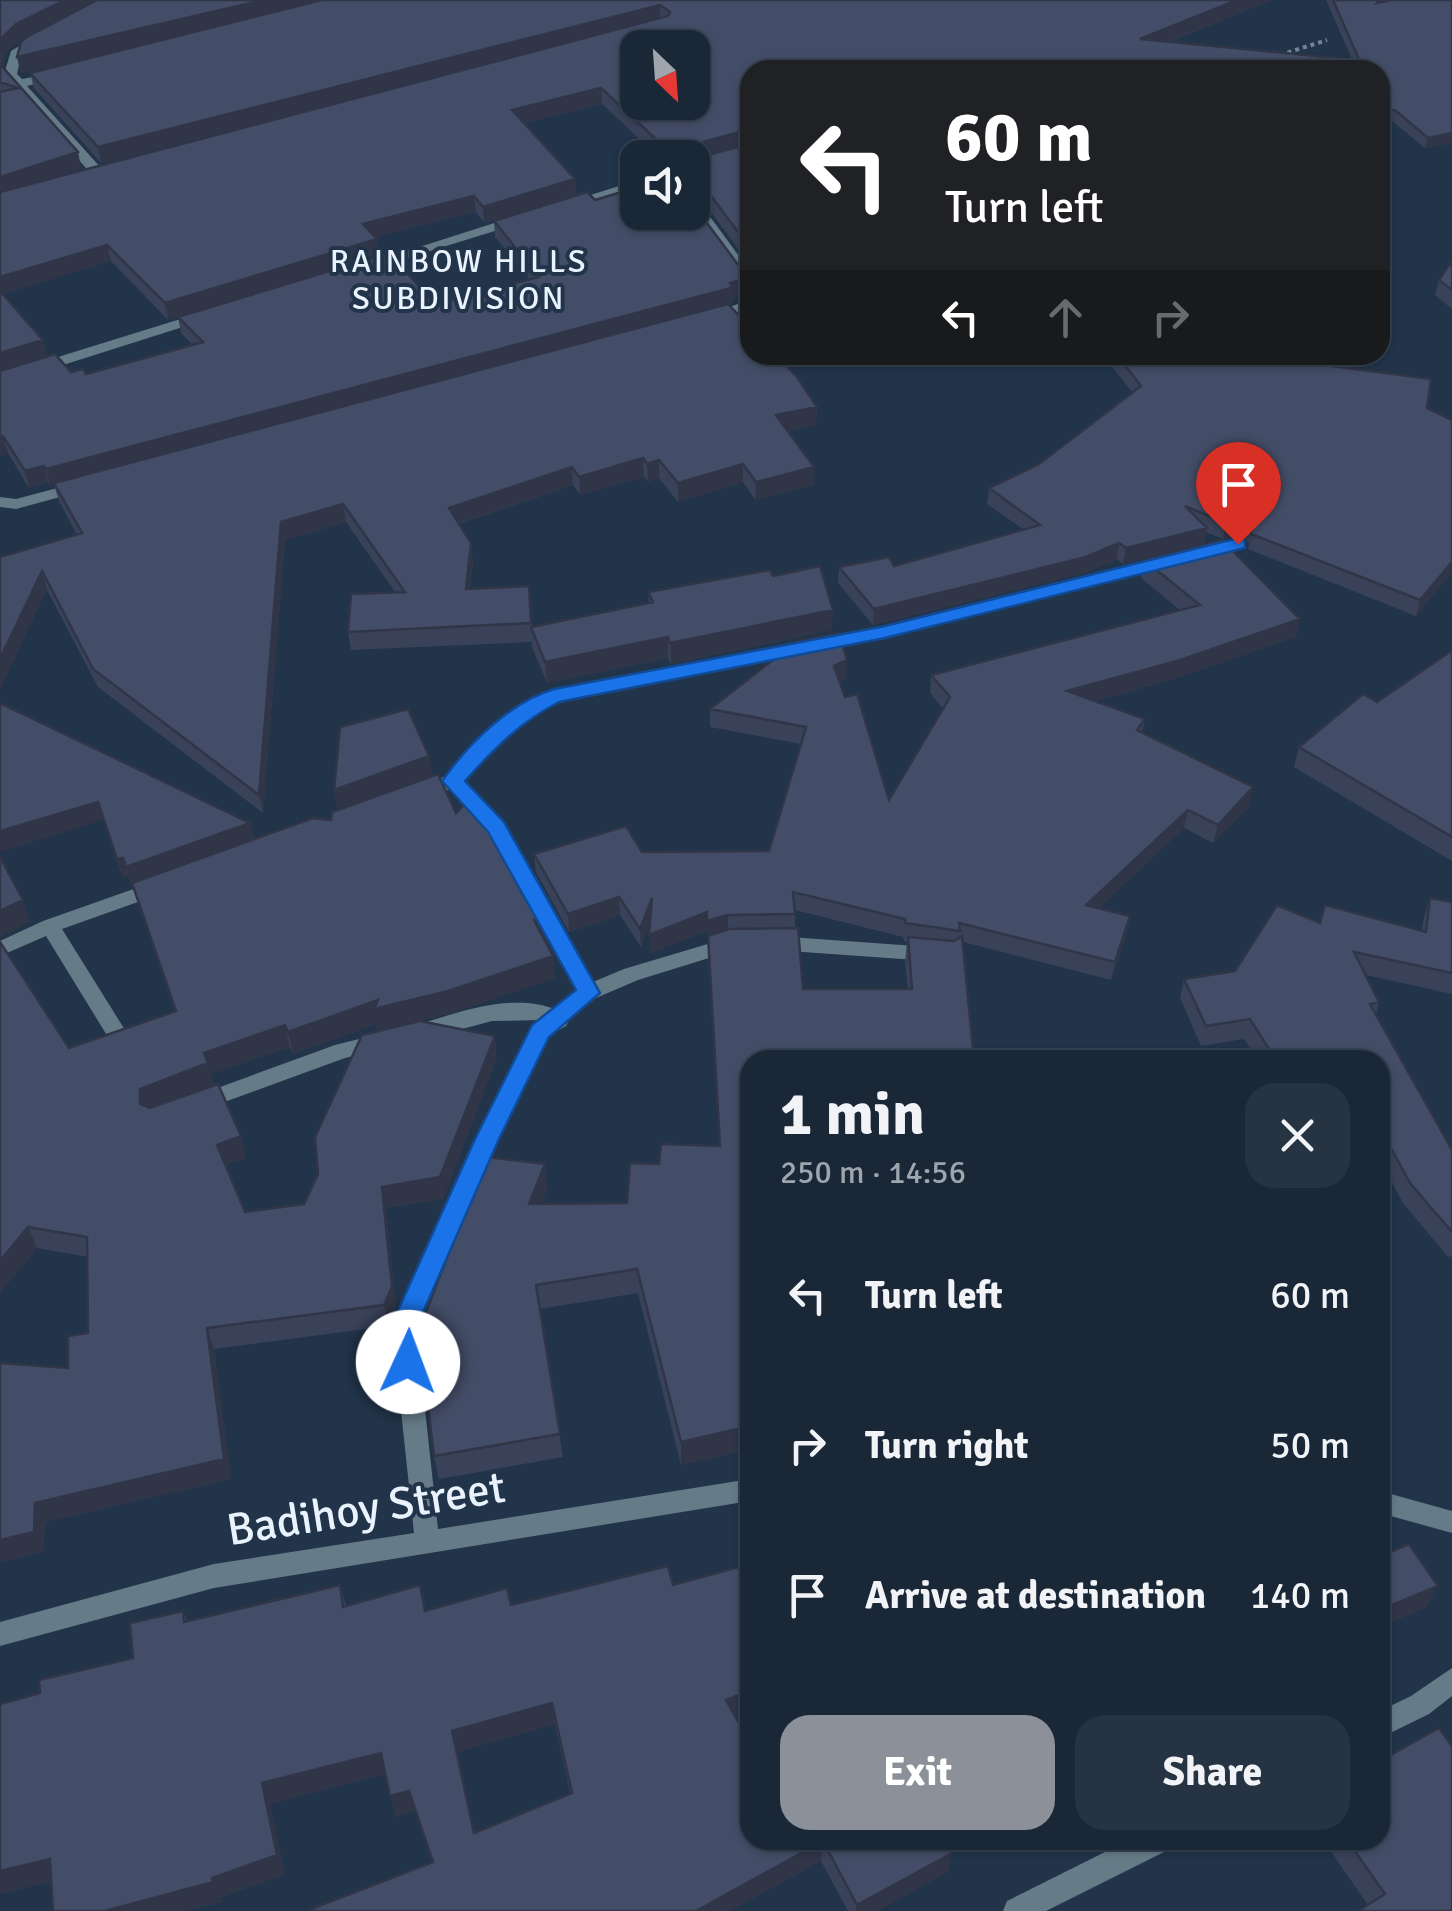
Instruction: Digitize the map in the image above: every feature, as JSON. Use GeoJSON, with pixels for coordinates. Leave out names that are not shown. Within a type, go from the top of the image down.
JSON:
{"type":"FeatureCollection","features":[{"type":"Feature","properties":{"kind":"street"},"geometry":{"type":"LineString","coordinates":[[56,31],[15,54],[10,74],[97,172]]}},
{"type":"Feature","properties":{"kind":"street"},"geometry":{"type":"LineString","coordinates":[[18,84],[76,70]]}},
{"type":"Feature","properties":{"kind":"street"},"geometry":{"type":"LineString","coordinates":[[81,177],[116,168]]}},
{"type":"Feature","properties":{"kind":"street"},"geometry":{"type":"LineString","coordinates":[[353,270],[620,189]]}},
{"type":"Feature","properties":{"kind":"street"},"geometry":{"type":"LineString","coordinates":[[710,227],[740,267]]}},
{"type":"Feature","properties":{"kind":"street"},"geometry":{"type":"LineString","coordinates":[[686,324],[740,308]]}},
{"type":"Feature","properties":{"kind":"street"},"geometry":{"type":"LineString","coordinates":[[0,380],[222,310]]}},
{"type":"Feature","properties":{"kind":"street"},"geometry":{"type":"LineString","coordinates":[[1,503],[90,485]]}},
{"type":"Feature","properties":{"kind":"street"},"geometry":{"type":"LineString","coordinates":[[398,801],[453,781],[521,713],[554,696],[885,632],[1238,544]]}},
{"type":"Feature","properties":{"kind":"street"},"geometry":{"type":"LineString","coordinates":[[453,781],[496,827],[588,993]]}},
{"type":"Feature","properties":{"kind":"street"},"geometry":{"type":"LineString","coordinates":[[0,949],[50,926],[178,880]]}},
{"type":"Feature","properties":{"kind":"street"},"geometry":{"type":"LineString","coordinates":[[50,926],[118,1036]]}},
{"type":"Feature","properties":{"kind":"street"},"geometry":{"type":"LineString","coordinates":[[427,1540],[404,1326],[540,1031],[559,1020],[588,993],[632,974],[728,944],[806,942],[950,956]]}},
{"type":"Feature","properties":{"kind":"street"},"geometry":{"type":"LineString","coordinates":[[176,1112],[342,1051],[400,1037],[527,1007],[546,1010],[559,1020]]}},
{"type":"Feature","properties":{"kind":"street","name":"Badihoy Street"},"geometry":{"type":"LineString","coordinates":[[0,1634],[214,1576],[740,1492]]}},
{"type":"Feature","properties":{"kind":"street"},"geometry":{"type":"LineString","coordinates":[[1390,1505],[1452,1522]]}},
{"type":"Feature","properties":{"kind":"street"},"geometry":{"type":"LineString","coordinates":[[1390,1721],[1420,1705],[1452,1680]]}},
{"type":"Feature","properties":{"kind":"street"},"geometry":{"type":"LineString","coordinates":[[1017,1911],[1138,1850]]}},
{"type":"Feature","properties":{"kind":"path"},"geometry":{"type":"LineString","coordinates":[[1294,60],[1268,60],[1327,40]]}},
{"type":"Feature","properties":{"kind":"building"},"geometry":{"type":"Polygon","coordinates":[[[0,0],[65,0],[16,24],[2,38],[0,46],[0,0]]]}},
{"type":"Feature","properties":{"kind":"building"},"geometry":{"type":"Polygon","coordinates":[[[97,0],[264,0],[17,57],[21,42],[27,37],[97,0]]]}},
{"type":"Feature","properties":{"kind":"building"},"geometry":{"type":"Polygon","coordinates":[[[322,0],[1237,0],[1140,39],[1336,58],[740,60],[740,132],[710,140],[657,140],[635,120],[710,120],[710,30],[620,30],[620,106],[601,88],[512,110],[575,179],[483,207],[474,196],[363,224],[377,239],[165,303],[107,245],[0,277],[0,192],[668,16],[670,12],[660,5],[98,147],[30,73],[322,0]]]}},
{"type":"Feature","properties":{"kind":"building"},"geometry":{"type":"Polygon","coordinates":[[[1333,0],[1452,0],[1452,133],[1428,138],[1395,110],[1390,110],[1390,60],[1359,60],[1333,0]]]}},
{"type":"Feature","properties":{"kind":"building"},"geometry":{"type":"Polygon","coordinates":[[[0,64],[78,152],[0,177],[0,92],[18,88],[0,82],[0,64]]]}},
{"type":"Feature","properties":{"kind":"building"},"geometry":{"type":"Polygon","coordinates":[[[740,147],[740,235],[710,194],[710,154],[740,147]]]}},
{"type":"Feature","properties":{"kind":"building"},"geometry":{"type":"Polygon","coordinates":[[[587,192],[595,200],[620,192],[620,230],[710,227],[740,267],[740,280],[730,283],[733,286],[727,289],[46,469],[44,466],[25,471],[3,436],[0,437],[0,371],[55,354],[71,372],[83,369],[86,374],[203,342],[178,317],[389,253],[435,304],[539,277],[494,221],[587,192]]]}},
{"type":"Feature","properties":{"kind":"building"},"geometry":{"type":"Polygon","coordinates":[[[1452,261],[1452,290],[1439,280],[1452,261]]]}},
{"type":"Feature","properties":{"kind":"building"},"geometry":{"type":"Polygon","coordinates":[[[0,291],[43,340],[0,353],[0,291]]]}},
{"type":"Feature","properties":{"kind":"building"},"geometry":{"type":"Polygon","coordinates":[[[728,304],[740,317],[740,365],[786,365],[817,407],[776,415],[814,467],[756,482],[743,464],[678,483],[659,460],[647,464],[643,458],[579,477],[572,467],[449,508],[471,543],[466,589],[529,586],[531,623],[348,632],[351,594],[405,592],[343,504],[281,522],[259,795],[93,669],[42,571],[0,659],[0,557],[82,533],[54,483],[728,304]]]}},
{"type":"Feature","properties":{"kind":"building"},"geometry":{"type":"Polygon","coordinates":[[[1125,365],[1325,365],[1431,379],[1427,408],[1452,420],[1452,562],[1420,600],[1251,534],[1253,527],[1243,520],[1226,523],[1185,506],[1207,528],[1126,548],[1119,543],[1086,557],[874,609],[839,567],[889,557],[894,566],[1040,525],[989,488],[1039,464],[1141,386],[1125,365]]]}},
{"type":"Feature","properties":{"kind":"building"},"geometry":{"type":"Polygon","coordinates":[[[1222,540],[1300,619],[1177,661],[1067,691],[1145,719],[1137,730],[1253,787],[1218,825],[1188,810],[1086,905],[1130,916],[1115,962],[959,923],[960,931],[905,923],[905,919],[793,892],[795,914],[728,915],[707,921],[707,912],[649,935],[652,898],[640,929],[619,897],[568,914],[534,854],[626,826],[642,852],[769,851],[806,727],[710,709],[797,641],[839,633],[847,660],[834,666],[845,697],[857,694],[889,800],[950,697],[931,675],[1200,605],[1144,560],[1222,540]]]}},
{"type":"Feature","properties":{"kind":"building"},"geometry":{"type":"Polygon","coordinates":[[[820,566],[833,610],[670,643],[668,637],[545,662],[531,627],[653,602],[648,592],[770,570],[773,576],[820,566]]]}},
{"type":"Feature","properties":{"kind":"building"},"geometry":{"type":"Polygon","coordinates":[[[1452,651],[1452,837],[1299,747],[1363,694],[1377,702],[1452,651]]]}},
{"type":"Feature","properties":{"kind":"building"},"geometry":{"type":"Polygon","coordinates":[[[0,703],[250,823],[126,867],[123,858],[117,859],[98,802],[0,831],[0,703]]]}},
{"type":"Feature","properties":{"kind":"building"},"geometry":{"type":"Polygon","coordinates":[[[408,709],[429,756],[334,790],[340,727],[408,709]]]}},
{"type":"Feature","properties":{"kind":"building"},"geometry":{"type":"Polygon","coordinates":[[[438,774],[456,813],[470,799],[498,837],[543,917],[534,920],[553,956],[448,991],[374,1009],[378,1000],[288,1032],[285,1025],[204,1053],[208,1063],[140,1089],[140,1104],[150,1108],[218,1084],[241,1136],[217,1145],[245,1212],[304,1204],[318,1174],[315,1137],[362,1035],[420,1021],[495,1036],[440,1177],[382,1187],[392,1287],[384,1305],[207,1328],[224,1459],[35,1503],[34,1532],[0,1540],[0,1363],[68,1368],[68,1336],[88,1333],[87,1237],[28,1227],[0,1261],[0,942],[69,1048],[176,1011],[132,883],[313,818],[331,820],[332,812],[438,774]]]}},
{"type":"Feature","properties":{"kind":"building"},"geometry":{"type":"Polygon","coordinates":[[[0,857],[23,900],[0,911],[0,857]]]}},
{"type":"Feature","properties":{"kind":"building"},"geometry":{"type":"Polygon","coordinates":[[[1430,898],[1452,902],[1452,973],[1354,952],[1379,1002],[1370,1004],[1452,1150],[1452,1232],[1410,1183],[1390,1146],[1390,1050],[1270,1050],[1250,1019],[1206,1026],[1184,979],[1235,971],[1277,905],[1320,923],[1325,905],[1426,932],[1430,898]]]}},
{"type":"Feature","properties":{"kind":"building"},"geometry":{"type":"Polygon","coordinates":[[[798,928],[803,989],[912,989],[908,937],[954,941],[962,936],[973,1050],[740,1050],[740,1428],[681,1442],[637,1269],[536,1285],[560,1434],[434,1456],[419,1330],[486,1157],[545,1164],[529,1204],[627,1203],[630,1163],[659,1164],[661,1144],[720,1146],[708,936],[729,929],[798,928]]]}},
{"type":"Feature","properties":{"kind":"building"},"geometry":{"type":"Polygon","coordinates":[[[1409,1544],[1438,1586],[1390,1606],[1390,1552],[1409,1544]]]}},
{"type":"Feature","properties":{"kind":"building"},"geometry":{"type":"Polygon","coordinates":[[[668,1566],[673,1585],[740,1567],[740,1695],[726,1700],[740,1725],[740,1850],[807,1850],[696,1911],[312,1911],[433,1862],[409,1791],[390,1796],[381,1753],[262,1783],[277,1855],[212,1878],[213,1882],[105,1911],[53,1911],[50,1859],[0,1871],[0,1704],[40,1693],[39,1680],[133,1658],[130,1623],[183,1611],[184,1622],[340,1585],[343,1607],[420,1585],[425,1611],[507,1588],[511,1605],[668,1566]],[[552,1703],[452,1731],[474,1833],[572,1793],[552,1703]]]}},
{"type":"Feature","properties":{"kind":"building"},"geometry":{"type":"Polygon","coordinates":[[[1439,1728],[1452,1746],[1452,1911],[1358,1911],[1385,1894],[1354,1850],[1390,1850],[1390,1755],[1439,1728]]]}},
{"type":"Feature","properties":{"kind":"building"},"geometry":{"type":"Polygon","coordinates":[[[828,1850],[952,1853],[857,1905],[828,1850]]]}},
{"type":"Feature","properties":{"kind":"district","name":"RAINBOW HILLS SUBDIVISION"},"geometry":{"type":"Point","coordinates":[459,280]}},
{"type":"Feature","properties":{"kind":"route"},"geometry":{"type":"LineString","coordinates":[[408,1362],[404,1326],[487,1139],[540,1031],[559,1020],[588,993],[496,827],[453,781],[494,736],[521,713],[554,696],[885,632],[1238,544]]}}]}
